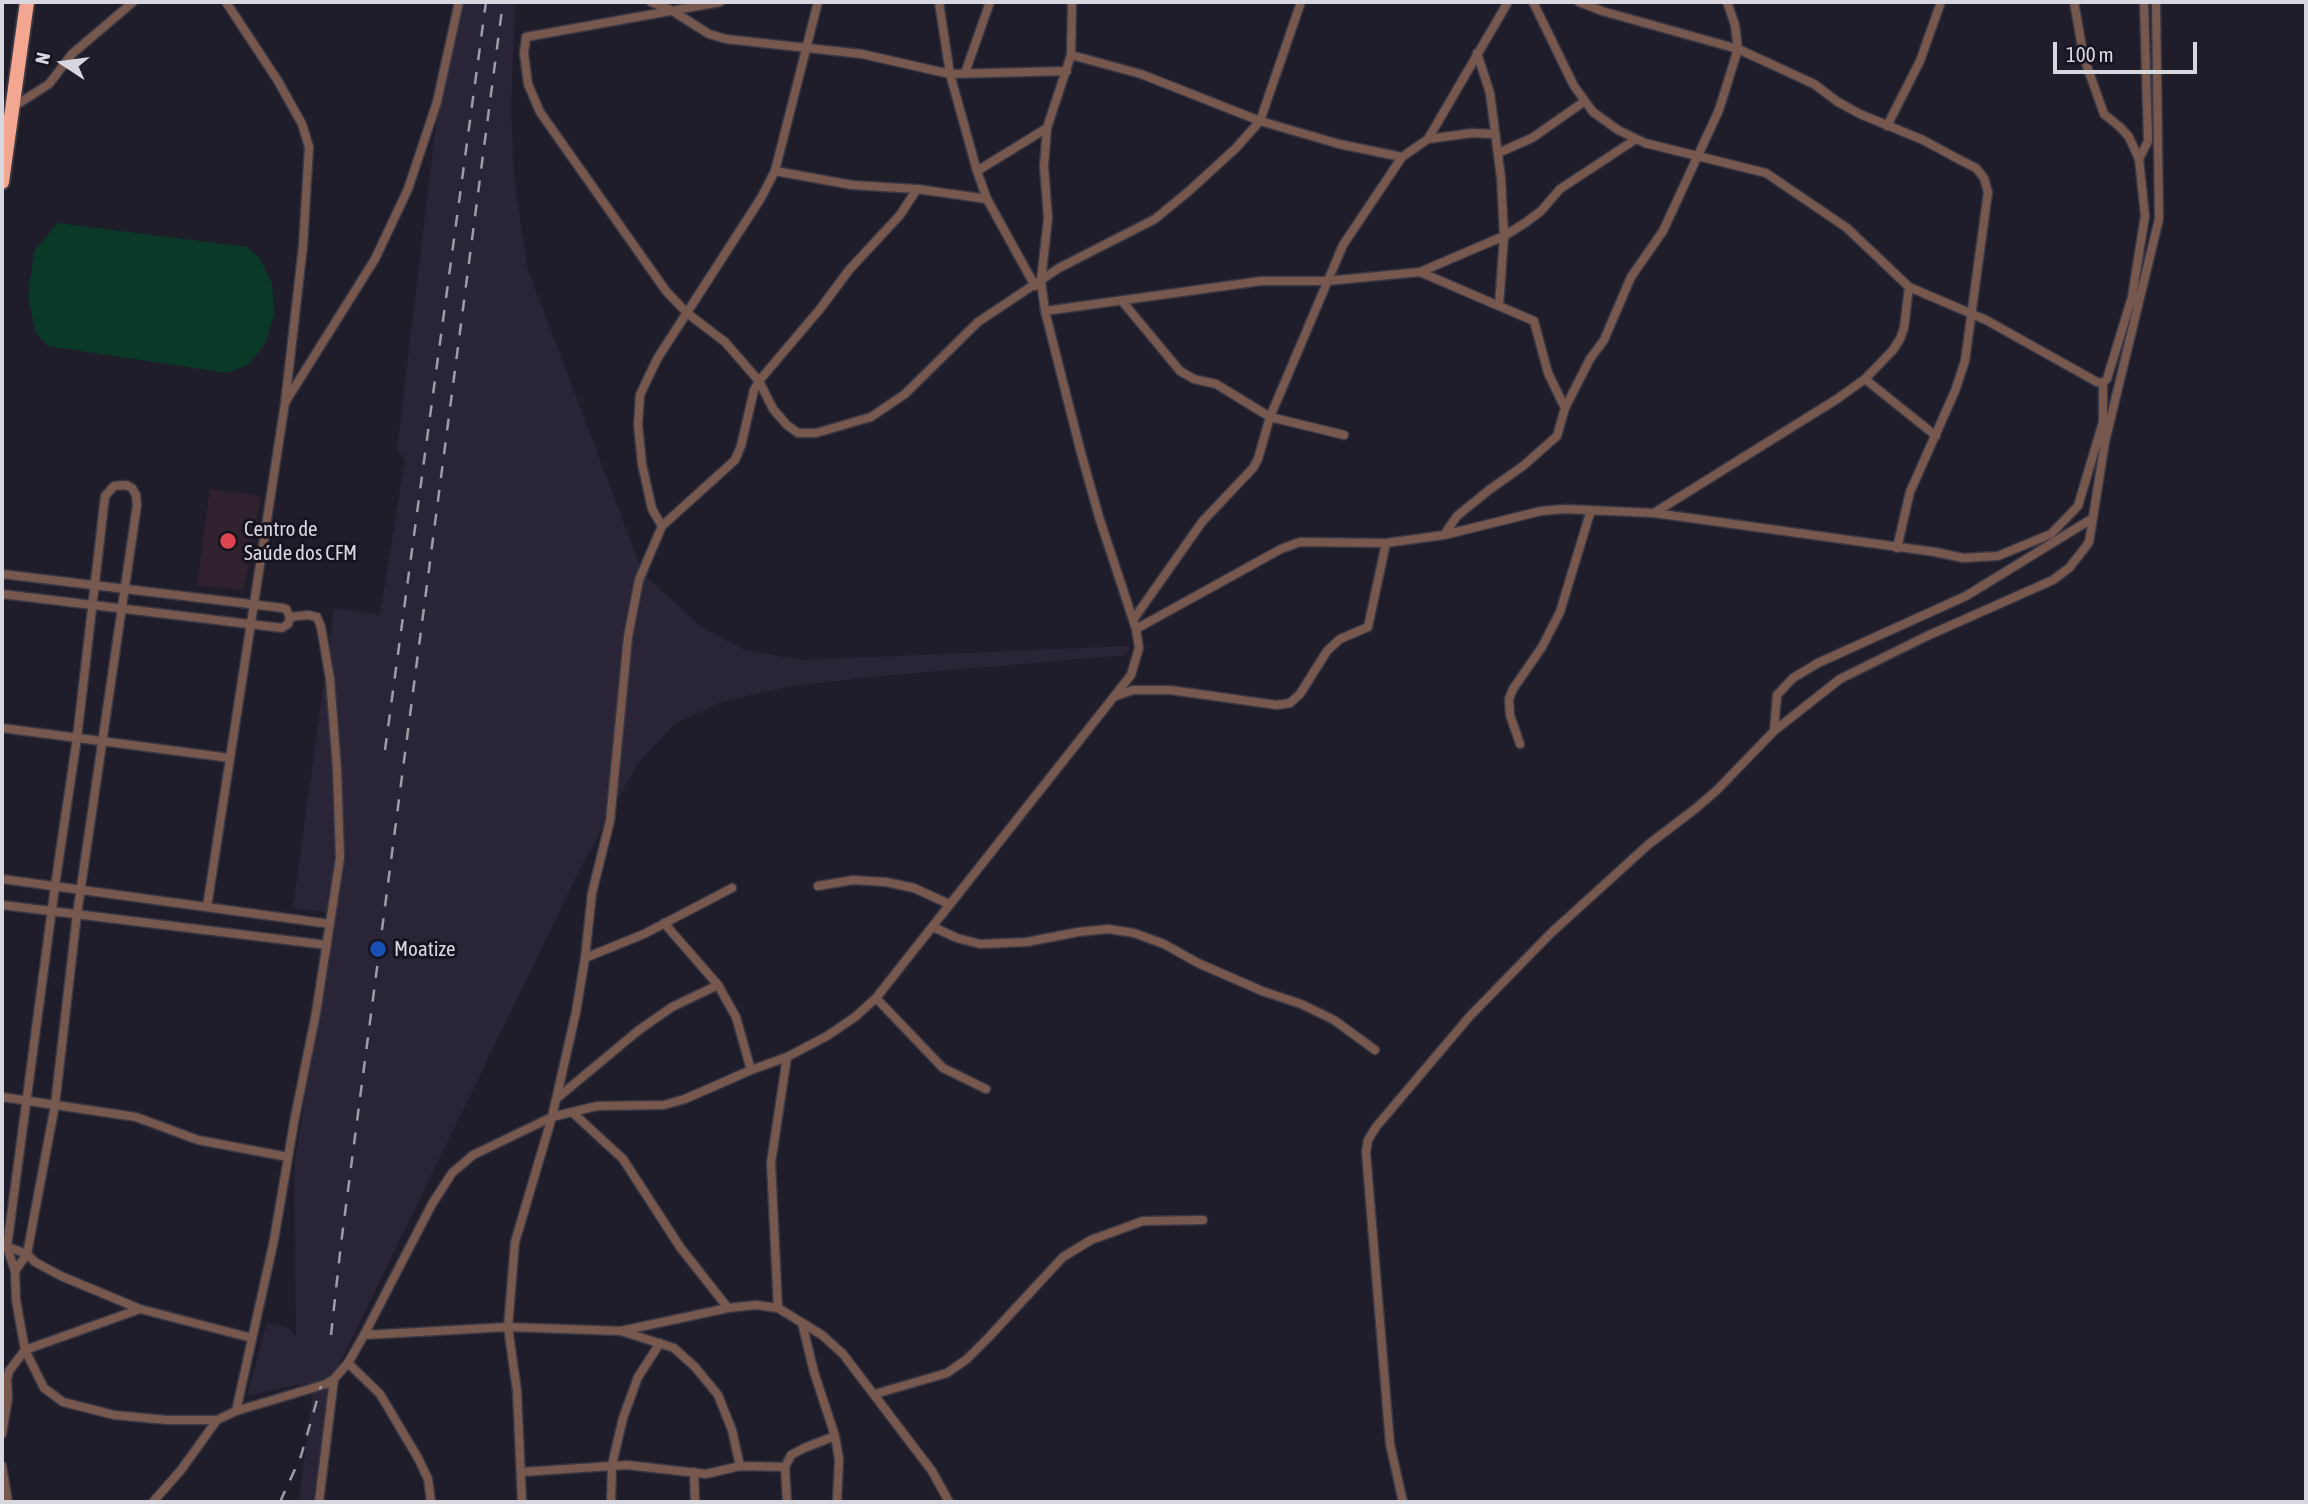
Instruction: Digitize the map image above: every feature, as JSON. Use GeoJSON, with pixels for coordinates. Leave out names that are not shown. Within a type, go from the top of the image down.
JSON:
{"type":"FeatureCollection","features":[{"type":"Feature","properties":{"kind":"highway"},"geometry":{"type":"LineString","coordinates":[[2,183],[27,2]]}},
{"type":"Feature","properties":{"kind":"street"},"geometry":{"type":"LineString","coordinates":[[13,107],[49,84],[72,54],[133,2]]}},
{"type":"Feature","properties":{"kind":"street"},"geometry":{"type":"LineString","coordinates":[[207,907],[285,403],[303,246],[309,147],[302,124],[278,81],[226,2]]}},
{"type":"Feature","properties":{"kind":"street"},"geometry":{"type":"LineString","coordinates":[[285,403],[375,259],[408,190],[437,102],[459,2]]}},
{"type":"Feature","properties":{"kind":"street"},"geometry":{"type":"LineString","coordinates":[[651,2],[671,10],[709,34],[726,39],[862,54],[950,74],[1067,71]]}},
{"type":"Feature","properties":{"kind":"street"},"geometry":{"type":"LineString","coordinates":[[720,2],[526,37],[524,53],[528,84],[540,112],[666,290],[687,313],[725,342],[759,381],[773,409],[798,433],[816,433],[871,417],[905,394],[978,321],[1070,262],[1155,219],[1237,148],[1260,121],[1301,2]]}},
{"type":"Feature","properties":{"kind":"street"},"geometry":{"type":"LineString","coordinates":[[662,526],[652,509],[642,464],[638,425],[640,395],[657,359],[761,198],[775,171],[818,2]]}},
{"type":"Feature","properties":{"kind":"street"},"geometry":{"type":"LineString","coordinates":[[153,1502],[181,1470],[217,1420],[236,1410],[326,1384],[334,1379],[348,1363],[432,1204],[452,1173],[473,1154],[552,1117],[597,1106],[664,1105],[685,1099],[787,1057],[827,1036],[855,1017],[876,998],[933,928],[949,904],[1131,675],[1139,648],[1135,624],[1099,517],[1038,284],[987,199],[978,172],[950,74],[939,2]]}},
{"type":"Feature","properties":{"kind":"street"},"geometry":{"type":"LineString","coordinates":[[965,73],[990,2]]}},
{"type":"Feature","properties":{"kind":"street"},"geometry":{"type":"LineString","coordinates":[[1038,284],[1048,218],[1044,166],[1047,128],[1071,55],[1072,2]]}},
{"type":"Feature","properties":{"kind":"street"},"geometry":{"type":"LineString","coordinates":[[1135,624],[1202,522],[1253,468],[1270,417],[1343,245],[1402,157],[1428,139],[1508,2]]}},
{"type":"Feature","properties":{"kind":"street"},"geometry":{"type":"LineString","coordinates":[[1533,2],[1574,86],[1594,112],[1618,130],[1636,139],[1766,173],[1847,228],[1909,286],[1973,315],[2103,383]]}},
{"type":"Feature","properties":{"kind":"street"},"geometry":{"type":"LineString","coordinates":[[1579,2],[1602,11],[1738,49],[1814,84],[1838,102],[1976,168],[1984,178],[1988,192],[1965,360],[1955,391],[1910,492],[1897,548]]}},
{"type":"Feature","properties":{"kind":"street"},"geometry":{"type":"LineString","coordinates":[[1444,535],[1457,516],[1552,443],[1557,436],[1565,408],[1590,359],[1604,340],[1631,277],[1663,231],[1719,110],[1738,49],[1735,25],[1727,2]]}},
{"type":"Feature","properties":{"kind":"street"},"geometry":{"type":"LineString","coordinates":[[1887,126],[1920,61],[1941,2]]}},
{"type":"Feature","properties":{"kind":"street"},"geometry":{"type":"LineString","coordinates":[[1135,624],[1300,542],[1386,543],[1444,535],[1541,511],[1654,513],[1963,558],[1998,556],[2051,534],[2078,506],[2104,422],[2103,383],[2107,379],[2132,297],[2145,216],[2139,159],[2129,137],[2104,114],[2084,58],[2074,2]]}},
{"type":"Feature","properties":{"kind":"street"},"geometry":{"type":"LineString","coordinates":[[2139,159],[2148,141],[2144,2]]}},
{"type":"Feature","properties":{"kind":"street"},"geometry":{"type":"LineString","coordinates":[[1403,1502],[1388,1430],[1366,1152],[1368,1140],[1470,1016],[1551,933],[1649,844],[1695,810],[1774,731],[1840,679],[2060,576],[2089,542],[2105,442],[2159,219],[2156,2]]}},
{"type":"Feature","properties":{"kind":"street"},"geometry":{"type":"LineString","coordinates":[[1477,54],[1490,93],[1498,153],[1504,236],[1499,306]]}},
{"type":"Feature","properties":{"kind":"street"},"geometry":{"type":"LineString","coordinates":[[1071,55],[1141,74],[1260,121],[1339,144],[1402,157]]}},
{"type":"Feature","properties":{"kind":"street"},"geometry":{"type":"LineString","coordinates":[[1498,153],[1532,138],[1586,101]]}},
{"type":"Feature","properties":{"kind":"street"},"geometry":{"type":"LineString","coordinates":[[978,172],[1047,128]]}},
{"type":"Feature","properties":{"kind":"street"},"geometry":{"type":"LineString","coordinates":[[1428,139],[1472,133],[1494,134]]}},
{"type":"Feature","properties":{"kind":"street"},"geometry":{"type":"LineString","coordinates":[[1045,311],[1261,281],[1327,281],[1420,272],[1504,236],[1541,211],[1560,189],[1636,139]]}},
{"type":"Feature","properties":{"kind":"street"},"geometry":{"type":"LineString","coordinates":[[775,171],[852,185],[917,189],[987,199]]}},
{"type":"Feature","properties":{"kind":"street"},"geometry":{"type":"LineString","coordinates":[[522,1502],[517,1391],[508,1327],[515,1242],[552,1117],[576,1012],[592,893],[610,821],[628,636],[639,580],[662,526],[735,460],[741,446],[754,390],[759,381],[849,270],[900,215],[917,189]]}},
{"type":"Feature","properties":{"kind":"street"},"geometry":{"type":"LineString","coordinates":[[1420,272],[1534,321],[1548,373],[1565,408]]}},
{"type":"Feature","properties":{"kind":"street"},"geometry":{"type":"LineString","coordinates":[[1654,513],[1837,400],[1865,379],[1900,339],[1904,328],[1909,286]]}},
{"type":"Feature","properties":{"kind":"street"},"geometry":{"type":"LineString","coordinates":[[1122,301],[1180,371],[1194,379],[1216,384],[1270,417],[1344,435]]}},
{"type":"Feature","properties":{"kind":"street"},"geometry":{"type":"LineString","coordinates":[[1865,379],[1936,436]]}},
{"type":"Feature","properties":{"kind":"street"},"geometry":{"type":"LineString","coordinates":[[15,1272],[27,1254],[55,1105],[76,914],[137,505],[136,495],[132,488],[126,485],[114,486],[105,496],[77,738],[4,1246],[15,1272],[16,1300],[25,1350],[44,1388],[63,1402],[114,1415],[167,1420],[217,1420]]}},
{"type":"Feature","properties":{"kind":"street"},"geometry":{"type":"LineString","coordinates":[[1520,744],[1510,715],[1509,699],[1542,647],[1560,612],[1591,510]]}},
{"type":"Feature","properties":{"kind":"street"},"geometry":{"type":"LineString","coordinates":[[1774,731],[1777,695],[1793,678],[1818,663],[1966,596],[2093,518]]}},
{"type":"Feature","properties":{"kind":"street"},"geometry":{"type":"LineString","coordinates":[[1116,696],[1133,690],[1170,690],[1278,705],[1290,703],[1300,694],[1327,651],[1340,639],[1368,627],[1386,543]]}},
{"type":"Feature","properties":{"kind":"street"},"geometry":{"type":"LineString","coordinates":[[2,574],[286,609],[290,617],[288,624],[282,628],[2,594]]}},
{"type":"Feature","properties":{"kind":"street"},"geometry":{"type":"LineString","coordinates":[[236,1410],[274,1240],[316,1013],[340,858],[330,679],[317,617],[290,617]]}},
{"type":"Feature","properties":{"kind":"street"},"geometry":{"type":"LineString","coordinates":[[2,728],[230,758]]}},
{"type":"Feature","properties":{"kind":"street"},"geometry":{"type":"LineString","coordinates":[[2,879],[330,924]]}},
{"type":"Feature","properties":{"kind":"street"},"geometry":{"type":"LineString","coordinates":[[818,886],[853,880],[886,882],[914,888],[949,904]]}},
{"type":"Feature","properties":{"kind":"street"},"geometry":{"type":"LineString","coordinates":[[585,958],[644,934],[732,888]]}},
{"type":"Feature","properties":{"kind":"street"},"geometry":{"type":"LineString","coordinates":[[2,905],[327,945]]}},
{"type":"Feature","properties":{"kind":"street"},"geometry":{"type":"LineString","coordinates":[[664,923],[718,985],[736,1017],[751,1070]]}},
{"type":"Feature","properties":{"kind":"street"},"geometry":{"type":"LineString","coordinates":[[933,928],[980,944],[1027,942],[1108,929],[1134,933],[1334,1020],[1375,1050]]}},
{"type":"Feature","properties":{"kind":"street"},"geometry":{"type":"LineString","coordinates":[[556,1099],[639,1030],[672,1007],[718,985]]}},
{"type":"Feature","properties":{"kind":"street"},"geometry":{"type":"LineString","coordinates":[[876,998],[943,1068],[986,1088]]}},
{"type":"Feature","properties":{"kind":"street"},"geometry":{"type":"LineString","coordinates":[[778,1308],[771,1163],[787,1057]]}},
{"type":"Feature","properties":{"kind":"street"},"geometry":{"type":"LineString","coordinates":[[2,1097],[136,1117],[198,1140],[288,1157]]}},
{"type":"Feature","properties":{"kind":"street"},"geometry":{"type":"LineString","coordinates":[[572,1112],[623,1159],[680,1247],[728,1308]]}},
{"type":"Feature","properties":{"kind":"street"},"geometry":{"type":"LineString","coordinates":[[875,1394],[947,1373],[967,1359],[1063,1257],[1091,1240],[1143,1221],[1203,1220]]}},
{"type":"Feature","properties":{"kind":"street"},"geometry":{"type":"LineString","coordinates":[[4,1246],[27,1254],[61,1276],[140,1308],[252,1338]]}},
{"type":"Feature","properties":{"kind":"street"},"geometry":{"type":"LineString","coordinates":[[363,1335],[508,1327],[621,1331],[728,1308],[756,1305],[778,1308],[822,1335],[844,1354],[932,1471],[949,1502]]}},
{"type":"Feature","properties":{"kind":"street"},"geometry":{"type":"LineString","coordinates":[[2,1434],[9,1371],[25,1350],[140,1308]]}},
{"type":"Feature","properties":{"kind":"street"},"geometry":{"type":"LineString","coordinates":[[802,1323],[817,1383],[835,1436],[839,1459],[837,1502]]}},
{"type":"Feature","properties":{"kind":"street"},"geometry":{"type":"LineString","coordinates":[[621,1331],[674,1348],[695,1367],[718,1395],[732,1430],[740,1466]]}},
{"type":"Feature","properties":{"kind":"street"},"geometry":{"type":"LineString","coordinates":[[611,1502],[611,1465],[623,1418],[638,1377],[660,1343]]}},
{"type":"Feature","properties":{"kind":"street"},"geometry":{"type":"LineString","coordinates":[[348,1363],[380,1394],[428,1479],[431,1502]]}},
{"type":"Feature","properties":{"kind":"street"},"geometry":{"type":"LineString","coordinates":[[319,1502],[334,1379]]}},
{"type":"Feature","properties":{"kind":"street"},"geometry":{"type":"LineString","coordinates":[[787,1502],[785,1467],[791,1455],[835,1436]]}},
{"type":"Feature","properties":{"kind":"street"},"geometry":{"type":"LineString","coordinates":[[522,1472],[626,1465],[706,1474],[740,1466],[785,1467]]}},
{"type":"Feature","properties":{"kind":"street"},"geometry":{"type":"LineString","coordinates":[[2,1466],[8,1502]]}},
{"type":"Feature","properties":{"kind":"street"},"geometry":{"type":"LineString","coordinates":[[694,1472],[695,1502]]}},
{"type":"Feature","properties":{"kind":"shaded area"},"geometry":{"type":"Polygon","coordinates":[[[457,2],[515,2],[511,107],[514,178],[527,267],[643,573],[701,627],[745,650],[802,660],[1131,646],[1126,655],[790,686],[722,702],[676,723],[638,763],[582,865],[339,1365],[323,1502],[299,1502],[314,1383],[247,1396],[267,1322],[288,1328],[296,1336],[294,1168],[333,913],[293,908],[334,608],[380,615],[405,460],[397,450],[439,100],[457,2]]]}},
{"type":"Feature","properties":{"kind":"shaded area","name":"Centro de Saúde dos CFM"},"geometry":{"type":"Polygon","coordinates":[[[210,489],[261,496],[244,590],[197,585],[210,489]]]}},
{"type":"Feature","properties":{"kind":"green space"},"geometry":{"type":"Polygon","coordinates":[[[57,223],[247,247],[259,257],[272,283],[274,315],[266,342],[248,365],[227,373],[48,346],[36,333],[28,297],[34,252],[57,223]]]}},
{"type":"Feature","properties":{"kind":"railway"},"geometry":{"type":"LineString","coordinates":[[385,750],[486,2]]}},
{"type":"Feature","properties":{"kind":"railway"},"geometry":{"type":"LineString","coordinates":[[331,1335],[503,2]]}},
{"type":"Feature","properties":{"kind":"railway"},"geometry":{"type":"LineString","coordinates":[[280,1502],[301,1456],[321,1386]]}},
{"type":"Feature","properties":{"kind":"place","name":"Centro de Saúde dos CFM"},"geometry":{"type":"Point","coordinates":[228,541]}},
{"type":"Feature","properties":{"kind":"place","name":"Moatize"},"geometry":{"type":"Point","coordinates":[378,949]}}]}
